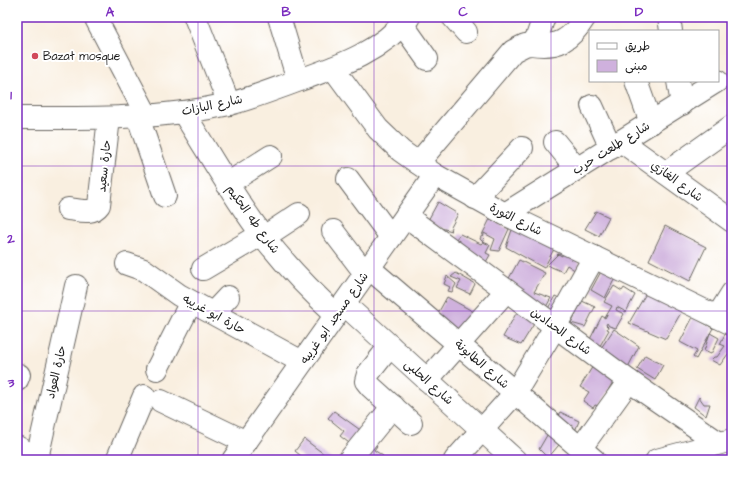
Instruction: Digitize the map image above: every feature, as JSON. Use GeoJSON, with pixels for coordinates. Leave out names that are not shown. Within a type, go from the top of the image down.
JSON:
{"type":"FeatureCollection","features":[{"type":"Feature","properties":{"kind":"street"},"geometry":{"type":"LineString","coordinates":[[95,17],[142,116],[165,196]]}},
{"type":"Feature","properties":{"kind":"street"},"geometry":{"type":"LineString","coordinates":[[195,17],[229,104]]}},
{"type":"Feature","properties":{"kind":"street"},"geometry":{"type":"LineString","coordinates":[[279,17],[298,80]]}},
{"type":"Feature","properties":{"kind":"street"},"geometry":{"type":"LineString","coordinates":[[531,44],[537,37],[544,17]]}},
{"type":"Feature","properties":{"kind":"street"},"geometry":{"type":"LineString","coordinates":[[531,44],[550,46],[566,40],[576,30],[585,17]]}},
{"type":"Feature","properties":{"kind":"street"},"geometry":{"type":"LineString","coordinates":[[669,17],[671,30]]}},
{"type":"Feature","properties":{"kind":"street"},"geometry":{"type":"LineString","coordinates":[[402,22],[427,59]]}},
{"type":"Feature","properties":{"kind":"street","name":"شارع البازات"},"geometry":{"type":"LineString","coordinates":[[17,118],[110,118],[142,116],[183,112],[229,104],[333,68],[370,51],[402,22]]}},
{"type":"Feature","properties":{"kind":"street","name":"شارع مسجد ابو غريبه"},"geometry":{"type":"LineString","coordinates":[[233,460],[406,216],[426,169],[513,51],[525,45],[531,44]]}},
{"type":"Feature","properties":{"kind":"street","name":"شارع الثورة"},"geometry":{"type":"LineString","coordinates":[[333,68],[378,129],[401,151],[426,169],[505,214],[724,320]]}},
{"type":"Feature","properties":{"kind":"street"},"geometry":{"type":"LineString","coordinates":[[636,82],[651,123]]}},
{"type":"Feature","properties":{"kind":"street"},"geometry":{"type":"LineString","coordinates":[[678,82],[682,104]]}},
{"type":"Feature","properties":{"kind":"street","name":"شارع طلعت حرب"},"geometry":{"type":"LineString","coordinates":[[505,214],[616,144],[719,82]]}},
{"type":"Feature","properties":{"kind":"street"},"geometry":{"type":"LineString","coordinates":[[592,106],[616,144]]}},
{"type":"Feature","properties":{"kind":"street","name":"شارع طه الحكيم"},"geometry":{"type":"LineString","coordinates":[[183,112],[227,184],[263,236],[304,283],[340,309]]}},
{"type":"Feature","properties":{"kind":"street","name":"حارة سعيد"},"geometry":{"type":"LineString","coordinates":[[68,209],[92,212],[99,205],[110,118]]}},
{"type":"Feature","properties":{"kind":"street"},"geometry":{"type":"LineString","coordinates":[[666,173],[732,126]]}},
{"type":"Feature","properties":{"kind":"street"},"geometry":{"type":"LineString","coordinates":[[555,142],[576,169]]}},
{"type":"Feature","properties":{"kind":"street","name":"شارع الغازي"},"geometry":{"type":"LineString","coordinates":[[616,144],[666,173],[732,220]]}},
{"type":"Feature","properties":{"kind":"street"},"geometry":{"type":"LineString","coordinates":[[475,198],[522,148]]}},
{"type":"Feature","properties":{"kind":"street"},"geometry":{"type":"LineString","coordinates":[[227,184],[271,156]]}},
{"type":"Feature","properties":{"kind":"street"},"geometry":{"type":"LineString","coordinates":[[348,179],[391,237]]}},
{"type":"Feature","properties":{"kind":"street"},"geometry":{"type":"LineString","coordinates":[[203,269],[299,214]]}},
{"type":"Feature","properties":{"kind":"street","name":"شارع الحدادين"},"geometry":{"type":"LineString","coordinates":[[406,216],[629,381],[725,442]]}},
{"type":"Feature","properties":{"kind":"street","name":"شارع الطابونة"},"geometry":{"type":"LineString","coordinates":[[333,231],[367,270],[458,344],[587,454]]}},
{"type":"Feature","properties":{"kind":"street"},"geometry":{"type":"LineString","coordinates":[[455,460],[515,393],[555,327],[594,257]]}},
{"type":"Feature","properties":{"kind":"street","name":"حارة ابو غريبه"},"geometry":{"type":"LineString","coordinates":[[127,264],[144,270],[168,288],[191,302],[302,362]]}},
{"type":"Feature","properties":{"kind":"street","name":"حارة العواد"},"geometry":{"type":"LineString","coordinates":[[39,459],[76,286]]}},
{"type":"Feature","properties":{"kind":"street"},"geometry":{"type":"LineString","coordinates":[[427,380],[506,290]]}},
{"type":"Feature","properties":{"kind":"street"},"geometry":{"type":"LineString","coordinates":[[724,320],[732,293]]}},
{"type":"Feature","properties":{"kind":"street"},"geometry":{"type":"LineString","coordinates":[[213,313],[228,296]]}},
{"type":"Feature","properties":{"kind":"street"},"geometry":{"type":"LineString","coordinates":[[157,369],[191,302]]}},
{"type":"Feature","properties":{"kind":"street","name":"شارع الحلبى"},"geometry":{"type":"LineString","coordinates":[[340,309],[390,346],[482,430],[504,456]]}},
{"type":"Feature","properties":{"kind":"street"},"geometry":{"type":"LineString","coordinates":[[390,346],[368,374],[366,381],[411,423]]}},
{"type":"Feature","properties":{"kind":"street"},"geometry":{"type":"LineString","coordinates":[[587,454],[629,381]]}},
{"type":"Feature","properties":{"kind":"street"},"geometry":{"type":"LineString","coordinates":[[117,460],[153,398],[246,442]]}},
{"type":"Feature","properties":{"kind":"street"},"geometry":{"type":"LineString","coordinates":[[350,459],[393,406]]}},
{"type":"Feature","properties":{"kind":"street"},"geometry":{"type":"LineString","coordinates":[[658,460],[725,442]]}},
{"type":"Feature","properties":{"kind":"street"},"geometry":{"type":"LineString","coordinates":[[17,447],[39,459]]}},
{"type":"Feature","properties":{"kind":"building"},"geometry":{"type":"Polygon","coordinates":[[[438,202],[458,214],[450,229],[452,231],[426,224],[438,202]]]}},
{"type":"Feature","properties":{"kind":"building"},"geometry":{"type":"Polygon","coordinates":[[[596,211],[609,217],[599,236],[585,229],[596,211]]]}},
{"type":"Feature","properties":{"kind":"building"},"geometry":{"type":"Polygon","coordinates":[[[490,219],[509,229],[499,251],[491,250],[495,239],[484,233],[483,242],[480,239],[490,219]]]}},
{"type":"Feature","properties":{"kind":"building"},"geometry":{"type":"Polygon","coordinates":[[[665,226],[706,247],[690,281],[649,260],[665,226]]]}},
{"type":"Feature","properties":{"kind":"building"},"geometry":{"type":"Polygon","coordinates":[[[513,227],[554,249],[544,268],[506,247],[513,227]]]}},
{"type":"Feature","properties":{"kind":"building"},"geometry":{"type":"Polygon","coordinates":[[[460,234],[481,244],[483,242],[490,245],[486,253],[490,255],[486,262],[455,240],[460,234]]]}},
{"type":"Feature","properties":{"kind":"building"},"geometry":{"type":"Polygon","coordinates":[[[563,252],[576,259],[580,264],[576,271],[567,265],[563,272],[547,265],[558,254],[562,256],[563,252]]]}},
{"type":"Feature","properties":{"kind":"building"},"geometry":{"type":"Polygon","coordinates":[[[519,260],[545,273],[534,292],[551,298],[542,314],[507,282],[519,260]]]}},
{"type":"Feature","properties":{"kind":"building"},"geometry":{"type":"Polygon","coordinates":[[[604,266],[617,274],[605,298],[591,290],[604,266]]]}},
{"type":"Feature","properties":{"kind":"building"},"geometry":{"type":"Polygon","coordinates":[[[456,273],[475,284],[470,294],[457,288],[461,281],[451,277],[456,273]]]}},
{"type":"Feature","properties":{"kind":"building"},"geometry":{"type":"Polygon","coordinates":[[[447,276],[456,284],[452,292],[448,291],[450,287],[444,284],[447,276]]]}},
{"type":"Feature","properties":{"kind":"building"},"geometry":{"type":"Polygon","coordinates":[[[614,286],[622,291],[624,288],[635,295],[626,312],[617,307],[616,310],[624,314],[616,328],[609,326],[607,323],[607,329],[609,330],[597,351],[587,345],[602,316],[605,318],[612,306],[604,302],[614,286]]]}},
{"type":"Feature","properties":{"kind":"building"},"geometry":{"type":"Polygon","coordinates":[[[648,290],[687,302],[666,339],[629,323],[648,290]]]}},
{"type":"Feature","properties":{"kind":"building"},"geometry":{"type":"Polygon","coordinates":[[[555,296],[569,303],[556,319],[546,312],[555,296]]]}},
{"type":"Feature","properties":{"kind":"building"},"geometry":{"type":"Polygon","coordinates":[[[447,297],[474,312],[459,336],[436,317],[447,297]]]}},
{"type":"Feature","properties":{"kind":"building"},"geometry":{"type":"Polygon","coordinates":[[[582,301],[595,307],[585,327],[571,323],[582,301]]]}},
{"type":"Feature","properties":{"kind":"building"},"geometry":{"type":"Polygon","coordinates":[[[518,310],[537,319],[521,345],[503,337],[518,310]]]}},
{"type":"Feature","properties":{"kind":"building"},"geometry":{"type":"Polygon","coordinates":[[[693,317],[713,328],[696,359],[693,357],[697,351],[680,342],[693,317]]]}},
{"type":"Feature","properties":{"kind":"building"},"geometry":{"type":"Polygon","coordinates":[[[614,329],[639,346],[628,367],[601,348],[614,329]]]}},
{"type":"Feature","properties":{"kind":"building"},"geometry":{"type":"Polygon","coordinates":[[[710,333],[719,338],[711,354],[704,351],[710,333]]]}},
{"type":"Feature","properties":{"kind":"building"},"geometry":{"type":"Polygon","coordinates":[[[725,334],[732,337],[732,355],[728,354],[720,365],[711,360],[714,357],[717,357],[725,346],[720,344],[725,334]]]}},
{"type":"Feature","properties":{"kind":"building"},"geometry":{"type":"Polygon","coordinates":[[[645,355],[663,365],[655,380],[637,369],[645,355]]]}},
{"type":"Feature","properties":{"kind":"building"},"geometry":{"type":"Polygon","coordinates":[[[596,361],[618,373],[599,406],[595,405],[593,408],[583,401],[589,392],[580,387],[596,361]]]}},
{"type":"Feature","properties":{"kind":"building"},"geometry":{"type":"Polygon","coordinates":[[[699,397],[704,404],[710,404],[706,416],[694,407],[699,397]]]}},
{"type":"Feature","properties":{"kind":"building"},"geometry":{"type":"Polygon","coordinates":[[[334,411],[363,432],[353,446],[340,436],[344,431],[328,418],[334,411]]]}},
{"type":"Feature","properties":{"kind":"building"},"geometry":{"type":"Polygon","coordinates":[[[560,412],[579,421],[575,431],[554,421],[560,412]]]}},
{"type":"Feature","properties":{"kind":"building"},"geometry":{"type":"Polygon","coordinates":[[[550,430],[563,440],[548,458],[539,449],[550,430]]]}},
{"type":"Feature","properties":{"kind":"building"},"geometry":{"type":"Polygon","coordinates":[[[304,439],[332,460],[306,460],[295,451],[304,439]]]}},
{"type":"Feature","properties":{"kind":"building"},"geometry":{"type":"Polygon","coordinates":[[[371,442],[377,446],[374,450],[383,456],[380,460],[366,460],[360,455],[371,442]]]}},
{"type":"Feature","properties":{"kind":"place","name":"Bazat mosque"},"geometry":{"type":"Point","coordinates":[35,56]}}]}
